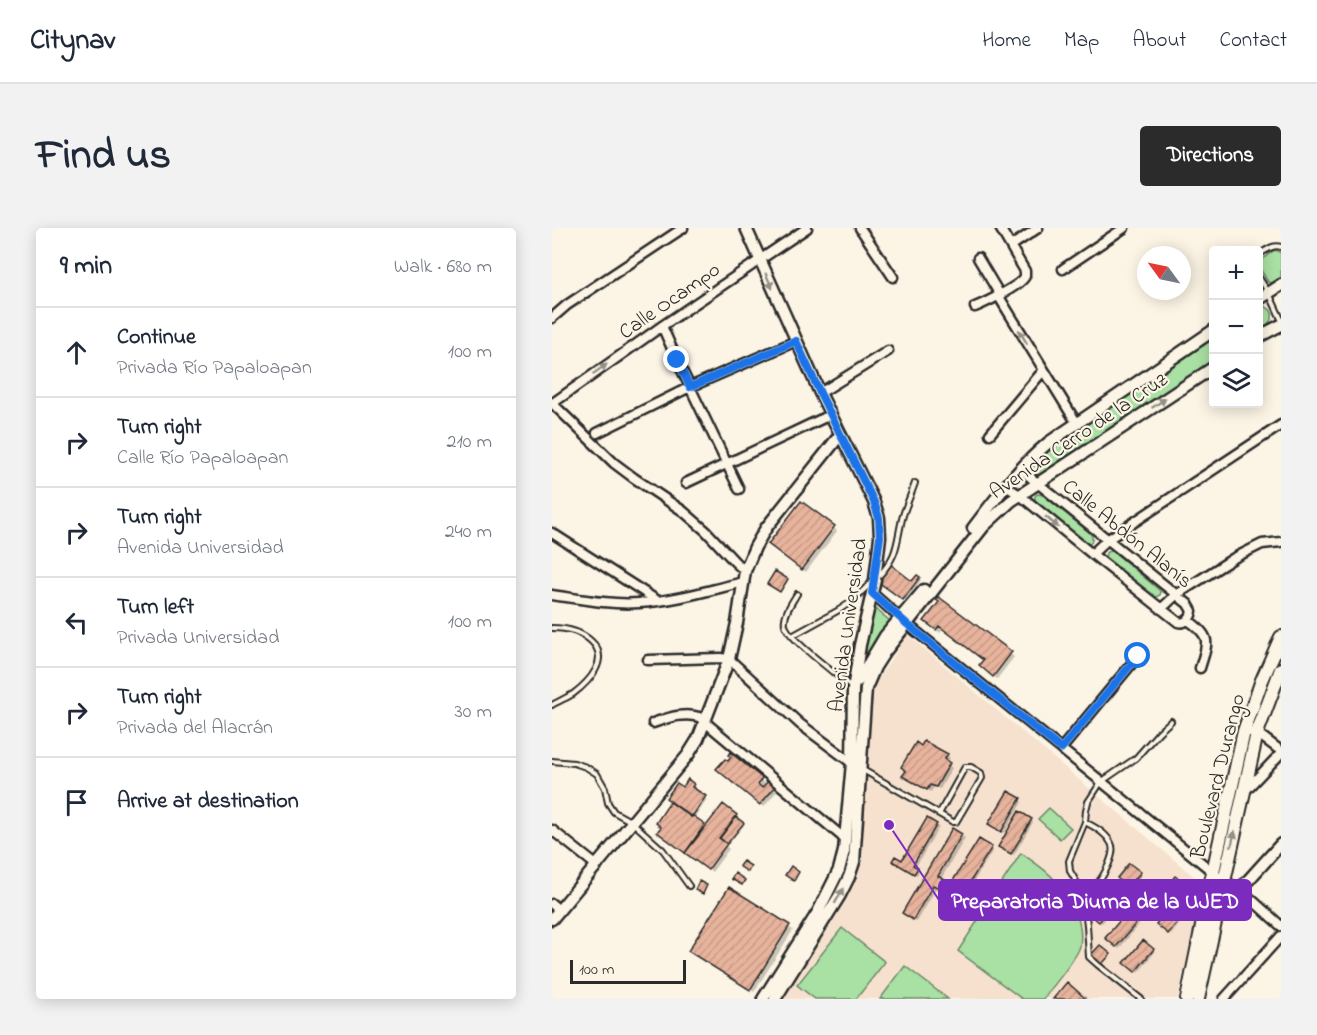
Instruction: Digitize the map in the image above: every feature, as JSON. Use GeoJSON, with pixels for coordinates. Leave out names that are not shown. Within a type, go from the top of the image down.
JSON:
{"type":"FeatureCollection","features":[{"type":"Feature","properties":{"kind":"main road","name":"Boulevard Durango"},"geometry":{"type":"LineString","coordinates":[[1187,999],[1213,872],[1251,732],[1262,680],[1281,637]]}},
{"type":"Feature","properties":{"kind":"main road","name":"Boulevard Durango"},"geometry":{"type":"LineString","coordinates":[[1198,999],[1244,793],[1251,732],[1281,669]]}},
{"type":"Feature","properties":{"kind":"street"},"geometry":{"type":"LineString","coordinates":[[552,318],[567,305],[683,228]]}},
{"type":"Feature","properties":{"kind":"street","name":"Avenida Universidad"},"geometry":{"type":"LineString","coordinates":[[746,228],[830,415],[874,502],[879,518],[880,537],[875,580],[860,645],[853,690],[856,765],[854,862],[840,895],[776,995],[763,999]]}},
{"type":"Feature","properties":{"kind":"street","name":"Calle Ocampo"},"geometry":{"type":"LineString","coordinates":[[552,403],[807,228]]}},
{"type":"Feature","properties":{"kind":"street"},"geometry":{"type":"LineString","coordinates":[[860,228],[894,277]]}},
{"type":"Feature","properties":{"kind":"street"},"geometry":{"type":"LineString","coordinates":[[975,307],[1020,282],[1025,274],[1000,228]]}},
{"type":"Feature","properties":{"kind":"street"},"geometry":{"type":"LineString","coordinates":[[1011,246],[1038,228]]}},
{"type":"Feature","properties":{"kind":"street"},"geometry":{"type":"LineString","coordinates":[[1063,269],[1124,228]]}},
{"type":"Feature","properties":{"kind":"street"},"geometry":{"type":"LineString","coordinates":[[978,258],[1043,371],[1076,422]]}},
{"type":"Feature","properties":{"kind":"street"},"geometry":{"type":"LineString","coordinates":[[1263,296],[1281,285]]}},
{"type":"Feature","properties":{"kind":"street"},"geometry":{"type":"LineString","coordinates":[[1263,334],[1281,325]]}},
{"type":"Feature","properties":{"kind":"street"},"geometry":{"type":"LineString","coordinates":[[662,326],[739,489]]}},
{"type":"Feature","properties":{"kind":"street","name":"Avenida Cerro de la Cruz"},"geometry":{"type":"LineString","coordinates":[[866,688],[875,667],[918,599],[1032,456],[1076,422],[1209,333]]}},
{"type":"Feature","properties":{"kind":"street"},"geometry":{"type":"LineString","coordinates":[[597,433],[690,387],[796,341]]}},
{"type":"Feature","properties":{"kind":"street"},"geometry":{"type":"LineString","coordinates":[[820,393],[888,351]]}},
{"type":"Feature","properties":{"kind":"street","name":"Avenida Cerro de la Cruz"},"geometry":{"type":"LineString","coordinates":[[853,690],[885,636],[904,621],[984,526],[1011,501],[1209,370]]}},
{"type":"Feature","properties":{"kind":"street"},"geometry":{"type":"LineString","coordinates":[[990,434],[1043,371]]}},
{"type":"Feature","properties":{"kind":"street"},"geometry":{"type":"LineString","coordinates":[[552,403],[615,463],[683,511],[706,531],[735,562],[744,576]]}},
{"type":"Feature","properties":{"kind":"street"},"geometry":{"type":"LineString","coordinates":[[686,483],[830,415]]}},
{"type":"Feature","properties":{"kind":"street"},"geometry":{"type":"LineString","coordinates":[[1092,554],[1107,540],[1281,425]]}},
{"type":"Feature","properties":{"kind":"street"},"geometry":{"type":"LineString","coordinates":[[554,911],[596,866],[688,755],[698,739],[729,659],[744,576],[755,547],[766,528],[840,435]]}},
{"type":"Feature","properties":{"kind":"street","name":"Calle Abdón Alanís"},"geometry":{"type":"LineString","coordinates":[[1006,486],[1161,609],[1179,622],[1188,620],[1191,609],[1188,604],[1020,469]]}},
{"type":"Feature","properties":{"kind":"street"},"geometry":{"type":"LineString","coordinates":[[552,533],[658,601]]}},
{"type":"Feature","properties":{"kind":"street"},"geometry":{"type":"LineString","coordinates":[[1161,609],[1176,595],[1245,552],[1262,544],[1281,542]]}},
{"type":"Feature","properties":{"kind":"street"},"geometry":{"type":"LineString","coordinates":[[552,595],[638,603],[658,601],[744,576]]}},
{"type":"Feature","properties":{"kind":"street"},"geometry":{"type":"LineString","coordinates":[[872,593],[1223,881],[1240,889],[1281,927]]}},
{"type":"Feature","properties":{"kind":"street"},"geometry":{"type":"LineString","coordinates":[[1188,620],[1203,631],[1206,638],[1200,668]]}},
{"type":"Feature","properties":{"kind":"street"},"geometry":{"type":"LineString","coordinates":[[1061,749],[1138,656]]}},
{"type":"Feature","properties":{"kind":"street"},"geometry":{"type":"LineString","coordinates":[[648,660],[729,659],[800,724],[856,765]]}},
{"type":"Feature","properties":{"kind":"street","name":"Avenida Universidad"},"geometry":{"type":"LineString","coordinates":[[776,995],[839,870],[844,851],[866,688]]}},
{"type":"Feature","properties":{"kind":"street"},"geometry":{"type":"LineString","coordinates":[[653,723],[681,715],[694,716],[705,722],[845,839]]}},
{"type":"Feature","properties":{"kind":"street"},"geometry":{"type":"LineString","coordinates":[[1244,793],[1281,752],[1251,732]]}},
{"type":"Feature","properties":{"kind":"street"},"geometry":{"type":"LineString","coordinates":[[552,830],[596,866]]}},
{"type":"Feature","properties":{"kind":"street"},"geometry":{"type":"LineString","coordinates":[[1202,926],[1215,918],[1281,844]]}},
{"type":"Feature","properties":{"kind":"street"},"geometry":{"type":"LineString","coordinates":[[1224,999],[1281,936]]}},
{"type":"Feature","properties":{"kind":"lane"},"geometry":{"type":"LineString","coordinates":[[1263,252],[1273,246],[1281,248]]}},
{"type":"Feature","properties":{"kind":"lane"},"geometry":{"type":"LineString","coordinates":[[1263,283],[1281,319]]}},
{"type":"Feature","properties":{"kind":"lane"},"geometry":{"type":"LineString","coordinates":[[792,636],[851,602],[886,568],[895,553],[902,517],[915,483]]}},
{"type":"Feature","properties":{"kind":"lane"},"geometry":{"type":"LineString","coordinates":[[796,594],[789,608],[785,622],[786,628],[853,690]]}},
{"type":"Feature","properties":{"kind":"lane"},"geometry":{"type":"LineString","coordinates":[[552,628],[565,628],[583,635],[595,644],[600,656],[594,672],[582,687],[552,705]]}},
{"type":"Feature","properties":{"kind":"lane"},"geometry":{"type":"LineString","coordinates":[[1141,999],[1089,957],[1083,893],[1070,871],[1069,861],[1085,822],[1088,802],[1101,782],[1137,758],[1171,721]]}},
{"type":"Feature","properties":{"kind":"lane"},"geometry":{"type":"LineString","coordinates":[[552,761],[574,763],[592,770],[601,780],[608,803],[614,812],[632,822],[663,850],[688,886]]}},
{"type":"Feature","properties":{"kind":"lane"},"geometry":{"type":"LineString","coordinates":[[856,765],[882,782],[953,822],[956,822],[981,778],[981,773],[971,766],[965,767],[939,814]]}},
{"type":"Feature","properties":{"kind":"lane"},"geometry":{"type":"LineString","coordinates":[[1083,893],[1089,891],[1098,882],[1113,851],[1113,845],[1106,836],[1085,822]]}},
{"type":"Feature","properties":{"kind":"shaded area"},"geometry":{"type":"Polygon","coordinates":[[[908,635],[1204,885],[1178,999],[778,999],[858,878],[868,693],[908,635]]]}},
{"type":"Feature","properties":{"kind":"green space"},"geometry":{"type":"Polygon","coordinates":[[[1273,251],[1281,253],[1281,277],[1272,283],[1268,282],[1263,274],[1263,259],[1273,251]]]}},
{"type":"Feature","properties":{"kind":"green space"},"geometry":{"type":"Polygon","coordinates":[[[1263,306],[1269,309],[1272,315],[1269,323],[1263,328],[1263,306]]]}},
{"type":"Feature","properties":{"kind":"green space"},"geometry":{"type":"Polygon","coordinates":[[[1209,342],[1209,365],[1044,475],[1037,474],[1030,467],[1037,457],[1209,342]]]}},
{"type":"Feature","properties":{"kind":"green space"},"geometry":{"type":"Polygon","coordinates":[[[1037,494],[1043,495],[1090,533],[1091,543],[1084,543],[1035,503],[1037,494]]]}},
{"type":"Feature","properties":{"kind":"green space"},"geometry":{"type":"Polygon","coordinates":[[[1110,551],[1158,589],[1161,592],[1160,595],[1154,598],[1107,561],[1106,553],[1110,551]]]}},
{"type":"Feature","properties":{"kind":"green space"},"geometry":{"type":"Polygon","coordinates":[[[872,606],[890,621],[863,660],[862,659],[872,606]]]}},
{"type":"Feature","properties":{"kind":"green space"},"geometry":{"type":"Polygon","coordinates":[[[1049,808],[1071,828],[1060,839],[1038,819],[1049,808]]]}},
{"type":"Feature","properties":{"kind":"green space"},"geometry":{"type":"Polygon","coordinates":[[[1021,853],[1047,872],[1060,886],[1071,901],[1080,927],[1081,937],[1078,951],[1043,999],[1022,999],[958,951],[1021,853]]]}},
{"type":"Feature","properties":{"kind":"green space"},"geometry":{"type":"Polygon","coordinates":[[[842,928],[885,962],[856,999],[815,999],[797,985],[842,928]]]}},
{"type":"Feature","properties":{"kind":"green space"},"geometry":{"type":"Polygon","coordinates":[[[905,966],[948,999],[880,999],[905,966]]]}},
{"type":"Feature","properties":{"kind":"building"},"geometry":{"type":"Polygon","coordinates":[[[801,501],[835,526],[802,570],[768,544],[801,501]]]}},
{"type":"Feature","properties":{"kind":"building"},"geometry":{"type":"Polygon","coordinates":[[[890,564],[912,581],[917,575],[920,577],[903,600],[877,581],[890,564]]]}},
{"type":"Feature","properties":{"kind":"building"},"geometry":{"type":"Polygon","coordinates":[[[775,571],[788,579],[780,592],[767,584],[775,571]]]}},
{"type":"Feature","properties":{"kind":"building"},"geometry":{"type":"Polygon","coordinates":[[[939,597],[1012,652],[993,677],[979,665],[983,660],[939,626],[936,630],[924,621],[939,602],[936,600],[939,597]]]}},
{"type":"Feature","properties":{"kind":"building"},"geometry":{"type":"Polygon","coordinates":[[[924,741],[948,754],[944,759],[950,763],[936,787],[930,785],[927,790],[902,776],[906,771],[901,767],[916,742],[921,746],[924,741]]]}},
{"type":"Feature","properties":{"kind":"building"},"geometry":{"type":"Polygon","coordinates":[[[730,752],[762,778],[758,784],[762,788],[768,781],[775,787],[760,805],[716,769],[725,759],[728,761],[731,757],[728,755],[730,752]]]}},
{"type":"Feature","properties":{"kind":"building"},"geometry":{"type":"Polygon","coordinates":[[[688,779],[694,784],[692,787],[706,796],[692,817],[666,798],[677,783],[683,787],[688,779]]]}},
{"type":"Feature","properties":{"kind":"building"},"geometry":{"type":"Polygon","coordinates":[[[1008,791],[1021,798],[1001,832],[988,824],[1008,791]]]}},
{"type":"Feature","properties":{"kind":"building"},"geometry":{"type":"Polygon","coordinates":[[[670,802],[705,824],[685,853],[657,832],[661,827],[656,823],[670,802]]]}},
{"type":"Feature","properties":{"kind":"building"},"geometry":{"type":"Polygon","coordinates":[[[723,804],[737,815],[719,838],[727,844],[708,870],[685,853],[723,804]]]}},
{"type":"Feature","properties":{"kind":"building"},"geometry":{"type":"Polygon","coordinates":[[[1019,811],[1032,819],[1011,854],[998,847],[1019,811]]]}},
{"type":"Feature","properties":{"kind":"building"},"geometry":{"type":"Polygon","coordinates":[[[736,817],[744,823],[727,844],[720,838],[736,817]]]}},
{"type":"Feature","properties":{"kind":"building"},"geometry":{"type":"Polygon","coordinates":[[[927,818],[937,824],[913,865],[918,868],[914,874],[892,861],[895,856],[902,860],[927,818]]]}},
{"type":"Feature","properties":{"kind":"building"},"geometry":{"type":"Polygon","coordinates":[[[952,828],[962,834],[938,876],[945,880],[939,888],[933,885],[913,920],[902,913],[952,828]]]}},
{"type":"Feature","properties":{"kind":"building"},"geometry":{"type":"Polygon","coordinates":[[[979,839],[992,847],[965,890],[952,882],[979,839]]]}},
{"type":"Feature","properties":{"kind":"building"},"geometry":{"type":"Polygon","coordinates":[[[743,861],[751,866],[748,872],[739,866],[743,861]]]}},
{"type":"Feature","properties":{"kind":"building"},"geometry":{"type":"Polygon","coordinates":[[[1129,863],[1141,872],[1128,887],[1117,878],[1129,863]]]}},
{"type":"Feature","properties":{"kind":"building"},"geometry":{"type":"Polygon","coordinates":[[[791,866],[799,872],[794,881],[785,875],[791,866]]]}},
{"type":"Feature","properties":{"kind":"building"},"geometry":{"type":"Polygon","coordinates":[[[735,873],[745,880],[742,885],[731,879],[735,873]]]}},
{"type":"Feature","properties":{"kind":"building"},"geometry":{"type":"Polygon","coordinates":[[[1175,876],[1192,889],[1183,901],[1166,887],[1175,876]]]}},
{"type":"Feature","properties":{"kind":"building"},"geometry":{"type":"Polygon","coordinates":[[[699,881],[707,885],[703,894],[695,890],[699,881]]]}},
{"type":"Feature","properties":{"kind":"building"},"geometry":{"type":"Polygon","coordinates":[[[1109,885],[1121,895],[1099,922],[1087,912],[1109,885]]]}},
{"type":"Feature","properties":{"kind":"building"},"geometry":{"type":"Polygon","coordinates":[[[729,887],[790,925],[750,990],[688,951],[729,887]]]}},
{"type":"Feature","properties":{"kind":"building"},"geometry":{"type":"Polygon","coordinates":[[[1133,905],[1144,914],[1116,947],[1105,938],[1133,905]]]}},
{"type":"Feature","properties":{"kind":"building"},"geometry":{"type":"Polygon","coordinates":[[[1168,909],[1180,919],[1168,934],[1156,924],[1168,909]]]}},
{"type":"Feature","properties":{"kind":"building"},"geometry":{"type":"Polygon","coordinates":[[[1143,940],[1154,949],[1135,972],[1124,963],[1143,940]]]}},
{"type":"Feature","properties":{"kind":"building"},"geometry":{"type":"Polygon","coordinates":[[[1100,945],[1111,954],[1101,965],[1090,956],[1100,945]]]}},
{"type":"Feature","properties":{"kind":"building"},"geometry":{"type":"Polygon","coordinates":[[[1067,982],[1085,998],[1053,999],[1067,982]]]}},
{"type":"Feature","properties":{"kind":"place","name":"Preparatoria Diurna de la UJED"},"geometry":{"type":"Point","coordinates":[889,825]}},
{"type":"Feature","properties":{"kind":"route"},"geometry":{"type":"LineString","coordinates":[[677,360],[690,387],[796,341],[874,502],[879,518],[880,537],[872,593],[1061,749],[1138,656]]}}]}
